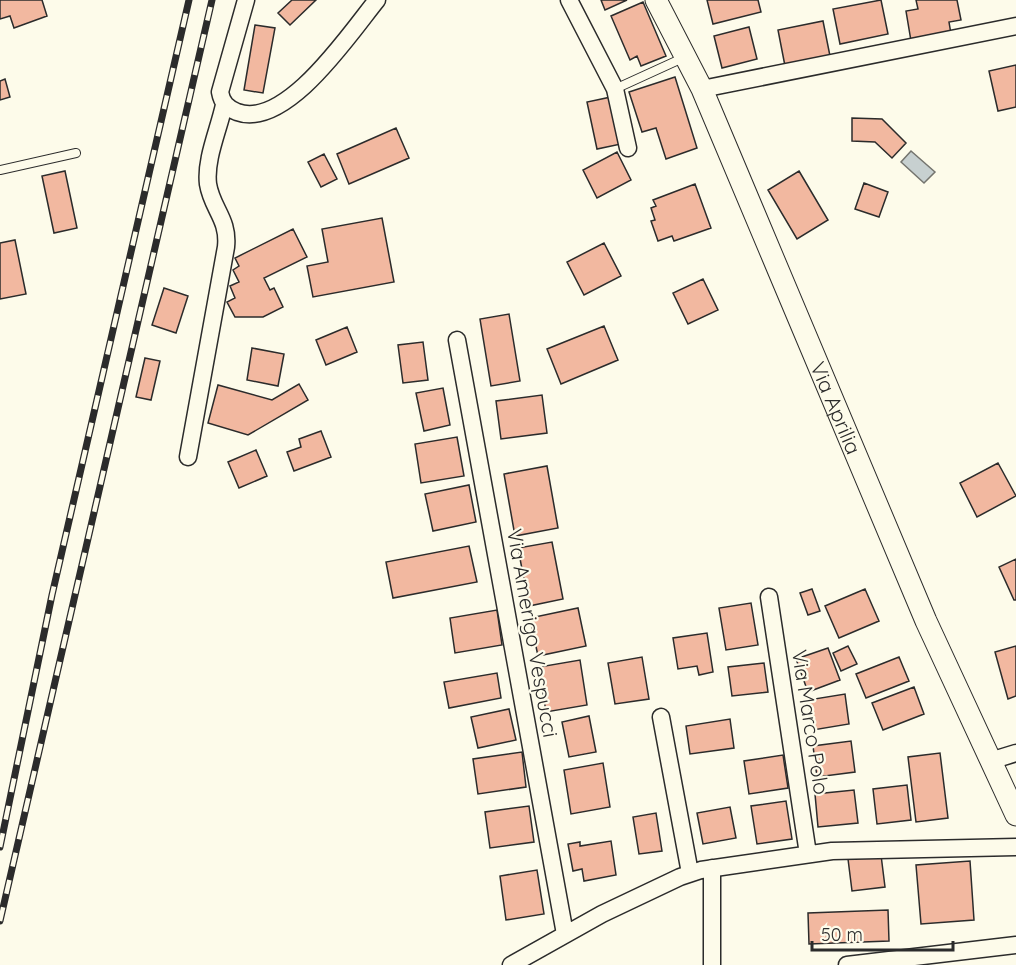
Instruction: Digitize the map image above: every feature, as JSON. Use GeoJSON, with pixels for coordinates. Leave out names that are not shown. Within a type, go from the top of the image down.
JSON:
{"type":"FeatureCollection","features":[{"type":"Feature","properties":{"kind":"street"},"geometry":{"type":"LineString","coordinates":[[188,457],[226,247],[225,223],[210,194],[208,173],[224,105],[220,92],[246,0]]}},
{"type":"Feature","properties":{"kind":"street"},"geometry":{"type":"LineString","coordinates":[[224,105],[236,112],[251,114],[286,102],[322,66],[377,0]]}},
{"type":"Feature","properties":{"kind":"street"},"geometry":{"type":"LineString","coordinates":[[569,0],[615,89],[628,148]]}},
{"type":"Feature","properties":{"kind":"street","name":"Via Aprilia"},"geometry":{"type":"LineString","coordinates":[[656,0],[702,88],[926,621],[1016,815]]}},
{"type":"Feature","properties":{"kind":"street"},"geometry":{"type":"LineString","coordinates":[[702,88],[1016,26]]}},
{"type":"Feature","properties":{"kind":"street","name":"Via Amerigo Vespucci"},"geometry":{"type":"LineString","coordinates":[[458,340],[565,934]]}},
{"type":"Feature","properties":{"kind":"street","name":"Via Marco Polo"},"geometry":{"type":"LineString","coordinates":[[769,597],[808,854]]}},
{"type":"Feature","properties":{"kind":"street"},"geometry":{"type":"LineString","coordinates":[[661,717],[690,873]]}},
{"type":"Feature","properties":{"kind":"street"},"geometry":{"type":"LineString","coordinates":[[990,761],[1016,753]]}},
{"type":"Feature","properties":{"kind":"street"},"geometry":{"type":"LineString","coordinates":[[512,965],[565,934],[690,873],[853,849],[1016,848]]}},
{"type":"Feature","properties":{"kind":"street"},"geometry":{"type":"LineString","coordinates":[[712,868],[712,965]]}},
{"type":"Feature","properties":{"kind":"street"},"geometry":{"type":"LineString","coordinates":[[847,965],[1016,945]]}},
{"type":"Feature","properties":{"kind":"lane"},"geometry":{"type":"LineString","coordinates":[[615,89],[685,57]]}},
{"type":"Feature","properties":{"kind":"lane"},"geometry":{"type":"LineString","coordinates":[[0,170],[76,153]]}},
{"type":"Feature","properties":{"kind":"shaded area"},"geometry":{"type":"Polygon","coordinates":[[[911,151],[935,172],[924,183],[901,162],[911,151]]]}},
{"type":"Feature","properties":{"kind":"building"},"geometry":{"type":"Polygon","coordinates":[[[0,0],[42,0],[47,16],[14,28],[10,16],[0,19],[0,0]]]}},
{"type":"Feature","properties":{"kind":"building"},"geometry":{"type":"Polygon","coordinates":[[[292,0],[316,0],[290,25],[278,13],[292,0]]]}},
{"type":"Feature","properties":{"kind":"building"},"geometry":{"type":"Polygon","coordinates":[[[601,0],[627,0],[605,10],[601,0]]]}},
{"type":"Feature","properties":{"kind":"building"},"geometry":{"type":"Polygon","coordinates":[[[707,0],[758,0],[761,12],[713,24],[707,0]]]}},
{"type":"Feature","properties":{"kind":"building"},"geometry":{"type":"Polygon","coordinates":[[[881,0],[888,34],[840,44],[833,9],[881,0]]]}},
{"type":"Feature","properties":{"kind":"building"},"geometry":{"type":"Polygon","coordinates":[[[916,0],[957,0],[961,20],[949,22],[951,34],[911,41],[906,11],[918,9],[916,0]]]}},
{"type":"Feature","properties":{"kind":"building"},"geometry":{"type":"Polygon","coordinates":[[[643,2],[666,56],[641,66],[637,56],[630,60],[611,16],[643,2]]]}},
{"type":"Feature","properties":{"kind":"building"},"geometry":{"type":"Polygon","coordinates":[[[823,21],[830,56],[785,66],[778,30],[823,21]]]}},
{"type":"Feature","properties":{"kind":"building"},"geometry":{"type":"Polygon","coordinates":[[[255,25],[275,28],[263,93],[244,90],[255,25]]]}},
{"type":"Feature","properties":{"kind":"building"},"geometry":{"type":"Polygon","coordinates":[[[749,27],[757,59],[722,68],[714,36],[749,27]]]}},
{"type":"Feature","properties":{"kind":"building"},"geometry":{"type":"Polygon","coordinates":[[[1016,65],[1016,107],[998,111],[989,71],[1016,65]]]}},
{"type":"Feature","properties":{"kind":"building"},"geometry":{"type":"Polygon","coordinates":[[[675,77],[697,148],[666,159],[656,128],[642,132],[629,92],[675,77]]]}},
{"type":"Feature","properties":{"kind":"building"},"geometry":{"type":"Polygon","coordinates":[[[5,79],[10,97],[0,100],[0,81],[5,79]]]}},
{"type":"Feature","properties":{"kind":"building"},"geometry":{"type":"Polygon","coordinates":[[[611,97],[621,144],[597,149],[587,102],[611,97]]]}},
{"type":"Feature","properties":{"kind":"building"},"geometry":{"type":"Polygon","coordinates":[[[852,118],[882,119],[906,143],[892,158],[875,142],[852,141],[852,118]]]}},
{"type":"Feature","properties":{"kind":"building"},"geometry":{"type":"Polygon","coordinates":[[[396,128],[409,158],[349,184],[337,154],[396,128]]]}},
{"type":"Feature","properties":{"kind":"building"},"geometry":{"type":"Polygon","coordinates":[[[617,152],[631,180],[597,198],[583,170],[617,152]]]}},
{"type":"Feature","properties":{"kind":"building"},"geometry":{"type":"Polygon","coordinates":[[[324,154],[337,179],[321,187],[308,162],[324,154]]]}},
{"type":"Feature","properties":{"kind":"building"},"geometry":{"type":"Polygon","coordinates":[[[65,171],[77,228],[54,233],[42,176],[65,171]]]}},
{"type":"Feature","properties":{"kind":"building"},"geometry":{"type":"Polygon","coordinates":[[[799,171],[828,220],[797,239],[768,190],[799,171]]]}},
{"type":"Feature","properties":{"kind":"building"},"geometry":{"type":"Polygon","coordinates":[[[864,183],[888,192],[879,217],[855,209],[864,183]]]}},
{"type":"Feature","properties":{"kind":"building"},"geometry":{"type":"Polygon","coordinates":[[[695,184],[711,228],[674,241],[672,236],[658,241],[651,221],[655,220],[651,208],[656,206],[653,200],[695,184]]]}},
{"type":"Feature","properties":{"kind":"building"},"geometry":{"type":"Polygon","coordinates":[[[382,218],[394,282],[313,297],[307,266],[328,262],[322,229],[382,218]]]}},
{"type":"Feature","properties":{"kind":"building"},"geometry":{"type":"Polygon","coordinates":[[[293,229],[307,257],[264,278],[270,290],[274,288],[283,307],[263,317],[235,317],[227,302],[235,298],[230,286],[239,282],[233,270],[239,266],[235,258],[293,229]]]}},
{"type":"Feature","properties":{"kind":"building"},"geometry":{"type":"Polygon","coordinates":[[[15,240],[26,294],[0,299],[0,243],[15,240]]]}},
{"type":"Feature","properties":{"kind":"building"},"geometry":{"type":"Polygon","coordinates":[[[604,243],[621,276],[584,295],[567,262],[604,243]]]}},
{"type":"Feature","properties":{"kind":"building"},"geometry":{"type":"Polygon","coordinates":[[[703,279],[718,310],[688,324],[673,293],[703,279]]]}},
{"type":"Feature","properties":{"kind":"building"},"geometry":{"type":"Polygon","coordinates":[[[164,288],[188,296],[176,333],[152,325],[164,288]]]}},
{"type":"Feature","properties":{"kind":"building"},"geometry":{"type":"Polygon","coordinates":[[[509,314],[520,381],[491,386],[480,319],[509,314]]]}},
{"type":"Feature","properties":{"kind":"building"},"geometry":{"type":"Polygon","coordinates":[[[604,326],[618,360],[561,384],[547,349],[604,326]]]}},
{"type":"Feature","properties":{"kind":"building"},"geometry":{"type":"Polygon","coordinates":[[[347,327],[357,352],[326,365],[316,340],[347,327]]]}},
{"type":"Feature","properties":{"kind":"building"},"geometry":{"type":"Polygon","coordinates":[[[423,342],[428,380],[403,383],[398,345],[423,342]]]}},
{"type":"Feature","properties":{"kind":"building"},"geometry":{"type":"Polygon","coordinates":[[[252,348],[284,354],[278,386],[247,380],[252,348]]]}},
{"type":"Feature","properties":{"kind":"building"},"geometry":{"type":"Polygon","coordinates":[[[145,358],[160,361],[151,400],[136,397],[145,358]]]}},
{"type":"Feature","properties":{"kind":"building"},"geometry":{"type":"Polygon","coordinates":[[[299,384],[308,400],[248,435],[208,423],[218,385],[272,400],[299,384]]]}},
{"type":"Feature","properties":{"kind":"building"},"geometry":{"type":"Polygon","coordinates":[[[443,388],[450,425],[424,431],[416,393],[443,388]]]}},
{"type":"Feature","properties":{"kind":"building"},"geometry":{"type":"Polygon","coordinates":[[[542,395],[547,433],[501,439],[496,401],[542,395]]]}},
{"type":"Feature","properties":{"kind":"building"},"geometry":{"type":"Polygon","coordinates":[[[321,431],[331,457],[294,471],[287,452],[301,447],[299,439],[321,431]]]}},
{"type":"Feature","properties":{"kind":"building"},"geometry":{"type":"Polygon","coordinates":[[[457,437],[464,476],[421,483],[415,444],[457,437]]]}},
{"type":"Feature","properties":{"kind":"building"},"geometry":{"type":"Polygon","coordinates":[[[256,450],[267,476],[239,488],[228,462],[256,450]]]}},
{"type":"Feature","properties":{"kind":"building"},"geometry":{"type":"Polygon","coordinates":[[[998,463],[1016,496],[977,517],[960,483],[998,463]]]}},
{"type":"Feature","properties":{"kind":"building"},"geometry":{"type":"Polygon","coordinates":[[[547,466],[558,528],[515,536],[504,474],[547,466]]]}},
{"type":"Feature","properties":{"kind":"building"},"geometry":{"type":"Polygon","coordinates":[[[469,485],[476,522],[433,531],[425,494],[469,485]]]}},
{"type":"Feature","properties":{"kind":"building"},"geometry":{"type":"Polygon","coordinates":[[[552,542],[563,599],[529,606],[518,548],[552,542]]]}},
{"type":"Feature","properties":{"kind":"building"},"geometry":{"type":"Polygon","coordinates":[[[469,546],[477,582],[393,598],[386,562],[469,546]]]}},
{"type":"Feature","properties":{"kind":"building"},"geometry":{"type":"Polygon","coordinates":[[[1016,559],[1016,600],[1014,600],[999,567],[1016,559]]]}},
{"type":"Feature","properties":{"kind":"building"},"geometry":{"type":"Polygon","coordinates":[[[812,589],[820,611],[808,615],[800,593],[812,589]]]}},
{"type":"Feature","properties":{"kind":"building"},"geometry":{"type":"Polygon","coordinates":[[[865,589],[879,621],[839,638],[825,606],[865,589]]]}},
{"type":"Feature","properties":{"kind":"building"},"geometry":{"type":"Polygon","coordinates":[[[751,603],[758,645],[726,650],[719,608],[751,603]]]}},
{"type":"Feature","properties":{"kind":"building"},"geometry":{"type":"Polygon","coordinates":[[[578,608],[586,646],[538,656],[530,618],[578,608]]]}},
{"type":"Feature","properties":{"kind":"building"},"geometry":{"type":"Polygon","coordinates":[[[497,610],[502,645],[455,653],[450,618],[497,610]]]}},
{"type":"Feature","properties":{"kind":"building"},"geometry":{"type":"Polygon","coordinates":[[[707,633],[713,672],[699,675],[697,666],[678,669],[673,638],[707,633]]]}},
{"type":"Feature","properties":{"kind":"building"},"geometry":{"type":"Polygon","coordinates":[[[848,646],[857,664],[841,671],[833,653],[848,646]]]}},
{"type":"Feature","properties":{"kind":"building"},"geometry":{"type":"Polygon","coordinates":[[[1016,646],[1016,696],[1008,699],[995,652],[1016,646]]]}},
{"type":"Feature","properties":{"kind":"building"},"geometry":{"type":"Polygon","coordinates":[[[828,648],[840,680],[808,692],[796,659],[828,648]]]}},
{"type":"Feature","properties":{"kind":"building"},"geometry":{"type":"Polygon","coordinates":[[[642,657],[649,699],[615,704],[608,663],[642,657]]]}},
{"type":"Feature","properties":{"kind":"building"},"geometry":{"type":"Polygon","coordinates":[[[899,657],[909,681],[866,698],[856,674],[899,657]]]}},
{"type":"Feature","properties":{"kind":"building"},"geometry":{"type":"Polygon","coordinates":[[[580,660],[587,705],[546,712],[539,667],[580,660]]]}},
{"type":"Feature","properties":{"kind":"building"},"geometry":{"type":"Polygon","coordinates":[[[764,663],[768,692],[732,696],[728,667],[764,663]]]}},
{"type":"Feature","properties":{"kind":"building"},"geometry":{"type":"Polygon","coordinates":[[[497,673],[501,698],[449,708],[444,682],[497,673]]]}},
{"type":"Feature","properties":{"kind":"building"},"geometry":{"type":"Polygon","coordinates":[[[914,687],[924,714],[883,730],[872,703],[914,687]]]}},
{"type":"Feature","properties":{"kind":"building"},"geometry":{"type":"Polygon","coordinates":[[[845,694],[849,724],[813,730],[808,700],[845,694]]]}},
{"type":"Feature","properties":{"kind":"building"},"geometry":{"type":"Polygon","coordinates":[[[509,709],[516,740],[478,748],[471,717],[509,709]]]}},
{"type":"Feature","properties":{"kind":"building"},"geometry":{"type":"Polygon","coordinates":[[[589,716],[596,752],[569,757],[562,722],[589,716]]]}},
{"type":"Feature","properties":{"kind":"building"},"geometry":{"type":"Polygon","coordinates":[[[730,719],[734,748],[690,754],[686,726],[730,719]]]}},
{"type":"Feature","properties":{"kind":"building"},"geometry":{"type":"Polygon","coordinates":[[[851,741],[855,772],[817,777],[813,746],[851,741]]]}},
{"type":"Feature","properties":{"kind":"building"},"geometry":{"type":"Polygon","coordinates":[[[522,752],[526,787],[478,794],[473,759],[522,752]]]}},
{"type":"Feature","properties":{"kind":"building"},"geometry":{"type":"Polygon","coordinates":[[[940,753],[948,818],[916,822],[908,757],[940,753]]]}},
{"type":"Feature","properties":{"kind":"building"},"geometry":{"type":"Polygon","coordinates":[[[783,755],[788,788],[749,794],[744,761],[783,755]]]}},
{"type":"Feature","properties":{"kind":"building"},"geometry":{"type":"Polygon","coordinates":[[[603,763],[610,807],[571,814],[564,770],[603,763]]]}},
{"type":"Feature","properties":{"kind":"building"},"geometry":{"type":"Polygon","coordinates":[[[907,785],[911,820],[877,824],[873,789],[907,785]]]}},
{"type":"Feature","properties":{"kind":"building"},"geometry":{"type":"Polygon","coordinates":[[[854,790],[858,823],[818,827],[815,794],[854,790]]]}},
{"type":"Feature","properties":{"kind":"building"},"geometry":{"type":"Polygon","coordinates":[[[786,801],[792,839],[757,844],[751,806],[786,801]]]}},
{"type":"Feature","properties":{"kind":"building"},"geometry":{"type":"Polygon","coordinates":[[[529,806],[534,842],[490,848],[485,812],[529,806]]]}},
{"type":"Feature","properties":{"kind":"building"},"geometry":{"type":"Polygon","coordinates":[[[730,807],[736,838],[703,844],[697,813],[730,807]]]}},
{"type":"Feature","properties":{"kind":"building"},"geometry":{"type":"Polygon","coordinates":[[[656,813],[662,851],[639,854],[633,817],[656,813]]]}},
{"type":"Feature","properties":{"kind":"building"},"geometry":{"type":"Polygon","coordinates":[[[611,841],[616,875],[584,881],[582,869],[573,871],[568,844],[580,842],[580,846],[611,841]]]}},
{"type":"Feature","properties":{"kind":"building"},"geometry":{"type":"Polygon","coordinates":[[[881,855],[885,887],[852,891],[848,859],[881,855]]]}},
{"type":"Feature","properties":{"kind":"building"},"geometry":{"type":"Polygon","coordinates":[[[970,861],[974,920],[921,924],[916,865],[970,861]]]}},
{"type":"Feature","properties":{"kind":"building"},"geometry":{"type":"Polygon","coordinates":[[[537,870],[544,914],[506,920],[500,876],[537,870]]]}},
{"type":"Feature","properties":{"kind":"building"},"geometry":{"type":"Polygon","coordinates":[[[888,910],[889,941],[809,944],[808,913],[888,910]]]}},
{"type":"Feature","properties":{"kind":"railway"},"geometry":{"type":"LineString","coordinates":[[0,847],[52,595],[189,0]]}},
{"type":"Feature","properties":{"kind":"railway"},"geometry":{"type":"LineString","coordinates":[[0,921],[212,0]]}}]}
